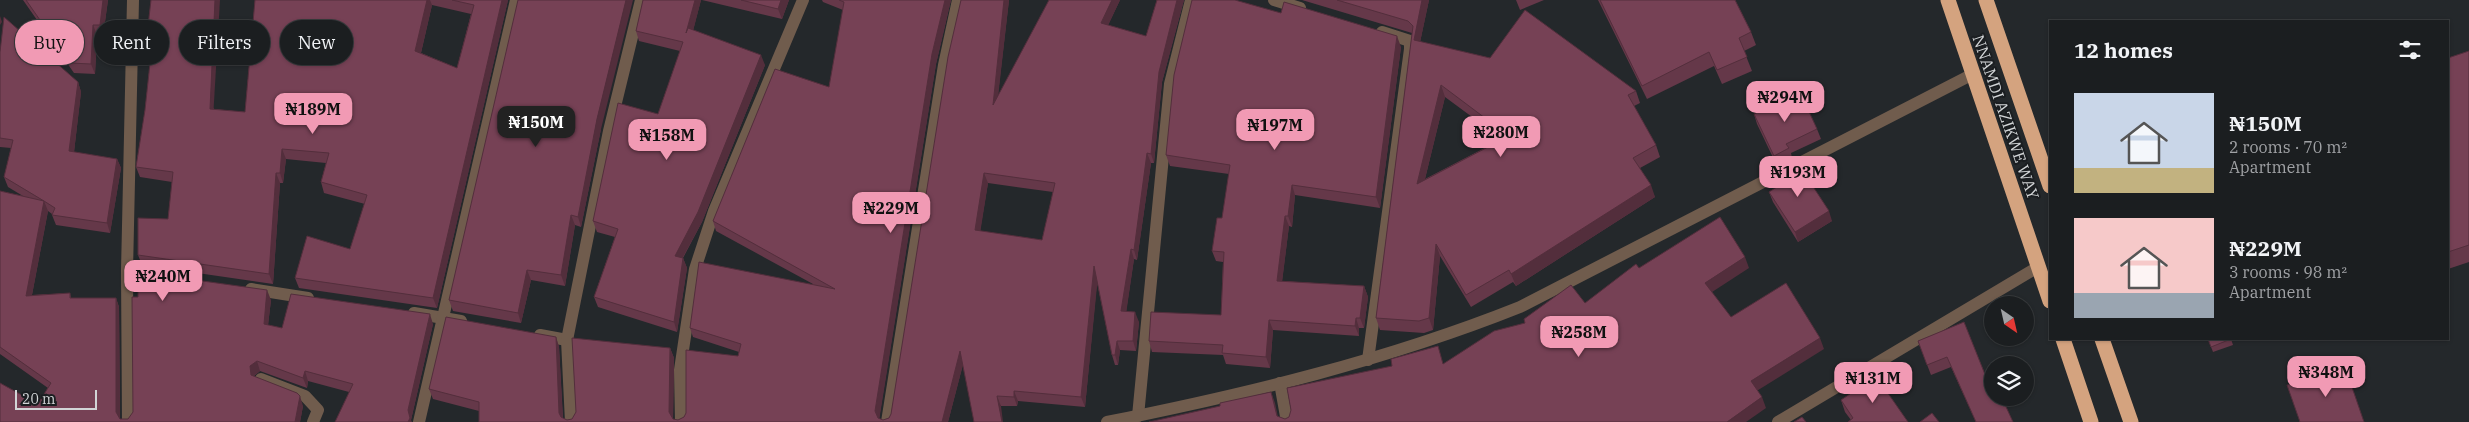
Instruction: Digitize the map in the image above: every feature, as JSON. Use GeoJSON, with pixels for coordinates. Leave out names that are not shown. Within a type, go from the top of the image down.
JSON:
{"type":"FeatureCollection","features":[{"type":"Feature","properties":{"kind":"highway","name":"NNAMDI AZIKWE WAY"},"geometry":{"type":"LineString","coordinates":[[1948,0],[2049,298]]}},
{"type":"Feature","properties":{"kind":"highway","name":"NNAMDI AZIKWE WAY"},"geometry":{"type":"LineString","coordinates":[[1986,0],[2049,183]]}},
{"type":"Feature","properties":{"kind":"highway"},"geometry":{"type":"LineString","coordinates":[[2063,340],[2091,422]]}},
{"type":"Feature","properties":{"kind":"highway"},"geometry":{"type":"LineString","coordinates":[[2102,340],[2131,422]]}},
{"type":"Feature","properties":{"kind":"street"},"geometry":{"type":"LineString","coordinates":[[128,422],[127,271],[132,0]]}},
{"type":"Feature","properties":{"kind":"street"},"geometry":{"type":"LineString","coordinates":[[419,422],[516,0]]}},
{"type":"Feature","properties":{"kind":"street"},"geometry":{"type":"LineString","coordinates":[[571,422],[567,340],[609,132],[641,0]]}},
{"type":"Feature","properties":{"kind":"street"},"geometry":{"type":"LineString","coordinates":[[681,422],[680,370],[695,269],[714,211],[802,0]]}},
{"type":"Feature","properties":{"kind":"street"},"geometry":{"type":"LineString","coordinates":[[887,422],[944,65],[958,0]]}},
{"type":"Feature","properties":{"kind":"street"},"geometry":{"type":"LineString","coordinates":[[1138,416],[1170,84],[1191,0]]}},
{"type":"Feature","properties":{"kind":"street"},"geometry":{"type":"LineString","coordinates":[[1274,0],[1310,11]]}},
{"type":"Feature","properties":{"kind":"street"},"geometry":{"type":"LineString","coordinates":[[1368,360],[1410,41],[1374,30]]}},
{"type":"Feature","properties":{"kind":"street"},"geometry":{"type":"LineString","coordinates":[[1108,422],[1280,383],[1368,360],[1448,336],[1520,307],[1973,74]]}},
{"type":"Feature","properties":{"kind":"street"},"geometry":{"type":"LineString","coordinates":[[1778,422],[2038,267]]}},
{"type":"Feature","properties":{"kind":"street"},"geometry":{"type":"LineString","coordinates":[[127,271],[166,277]]}},
{"type":"Feature","properties":{"kind":"street"},"geometry":{"type":"LineString","coordinates":[[236,287],[325,300]]}},
{"type":"Feature","properties":{"kind":"street"},"geometry":{"type":"LineString","coordinates":[[404,312],[472,322]]}},
{"type":"Feature","properties":{"kind":"street"},"geometry":{"type":"LineString","coordinates":[[529,333],[567,340]]}},
{"type":"Feature","properties":{"kind":"street"},"geometry":{"type":"LineString","coordinates":[[261,378],[305,396],[318,410],[313,422]]}},
{"type":"Feature","properties":{"kind":"street"},"geometry":{"type":"LineString","coordinates":[[1280,383],[1287,422]]}},
{"type":"Feature","properties":{"kind":"building"},"geometry":{"type":"Polygon","coordinates":[[[26,0],[103,0],[101,20],[94,20],[93,25],[91,64],[84,64],[84,20],[40,20],[26,0]]]}},
{"type":"Feature","properties":{"kind":"building"},"geometry":{"type":"Polygon","coordinates":[[[151,0],[215,0],[214,20],[179,20],[179,65],[212,65],[210,109],[245,112],[249,65],[270,65],[270,20],[253,20],[255,0],[427,0],[415,51],[457,68],[474,5],[452,0],[502,0],[433,298],[295,278],[307,236],[350,249],[367,195],[321,182],[329,153],[282,149],[280,173],[276,173],[269,274],[138,255],[138,218],[168,219],[173,172],[136,167],[150,65],[169,65],[169,20],[149,20],[151,0]]]}},
{"type":"Feature","properties":{"kind":"building"},"geometry":{"type":"Polygon","coordinates":[[[518,0],[626,0],[597,119],[578,217],[571,215],[561,275],[527,270],[518,313],[449,300],[518,0]]]}},
{"type":"Feature","properties":{"kind":"building"},"geometry":{"type":"Polygon","coordinates":[[[643,0],[695,0],[686,33],[688,28],[761,55],[698,212],[675,256],[683,258],[674,322],[594,297],[618,229],[593,221],[618,103],[658,114],[683,42],[636,31],[643,0]]]}},
{"type":"Feature","properties":{"kind":"building"},"geometry":{"type":"Polygon","coordinates":[[[741,0],[781,0],[778,9],[741,0]]]}},
{"type":"Feature","properties":{"kind":"building"},"geometry":{"type":"Polygon","coordinates":[[[839,0],[945,0],[932,54],[875,411],[878,418],[883,420],[889,418],[891,414],[948,57],[961,0],[1004,0],[993,105],[1049,0],[1112,0],[1101,23],[1146,36],[1157,0],[1177,0],[1159,72],[1151,154],[1147,153],[1134,250],[1131,249],[1121,311],[1135,312],[1133,341],[1117,341],[1115,355],[1112,355],[1094,266],[1081,397],[1014,391],[1014,397],[997,396],[1002,422],[974,422],[960,351],[942,422],[479,422],[479,402],[429,389],[446,317],[556,337],[559,413],[561,417],[567,420],[572,419],[576,412],[572,338],[670,348],[669,412],[673,419],[678,420],[684,417],[686,413],[686,350],[738,356],[741,344],[690,328],[699,262],[835,289],[713,221],[775,69],[829,87],[844,2],[839,0]],[[984,173],[975,230],[1042,240],[1055,183],[984,173]]]}},
{"type":"Feature","properties":{"kind":"building"},"geometry":{"type":"Polygon","coordinates":[[[1192,0],[1235,0],[1281,13],[1284,2],[1397,36],[1376,197],[1292,185],[1288,216],[1285,216],[1277,281],[1364,286],[1360,318],[1356,318],[1355,326],[1269,320],[1266,357],[1222,353],[1223,345],[1149,341],[1151,312],[1221,315],[1224,252],[1212,251],[1217,218],[1222,218],[1230,165],[1166,155],[1174,75],[1192,0]]]}},
{"type":"Feature","properties":{"kind":"building"},"geometry":{"type":"Polygon","coordinates":[[[1337,0],[1422,0],[1414,40],[1490,58],[1525,10],[1636,91],[1628,95],[1656,145],[1633,158],[1651,185],[1511,274],[1509,270],[1466,295],[1436,244],[1429,318],[1419,321],[1376,318],[1413,26],[1408,21],[1337,0]],[[1441,85],[1417,184],[1509,136],[1441,85]]]}},
{"type":"Feature","properties":{"kind":"building"},"geometry":{"type":"Polygon","coordinates":[[[1600,0],[1735,0],[1751,32],[1739,38],[1747,57],[1717,70],[1709,52],[1642,86],[1600,0]]]}},
{"type":"Feature","properties":{"kind":"building"},"geometry":{"type":"Polygon","coordinates":[[[4,17],[15,27],[15,65],[59,65],[78,82],[69,151],[117,159],[107,223],[52,215],[55,208],[4,177],[13,140],[0,138],[0,52],[4,17]]]}},
{"type":"Feature","properties":{"kind":"building"},"geometry":{"type":"Polygon","coordinates":[[[2469,51],[2469,245],[2449,252],[2449,58],[2469,51]]]}},
{"type":"Feature","properties":{"kind":"building"},"geometry":{"type":"Polygon","coordinates":[[[1800,92],[1817,129],[1786,144],[1789,148],[1774,156],[1754,114],[1800,92]]]}},
{"type":"Feature","properties":{"kind":"building"},"geometry":{"type":"Polygon","coordinates":[[[1797,162],[1829,211],[1795,232],[1769,192],[1786,181],[1781,170],[1797,162]]]}},
{"type":"Feature","properties":{"kind":"building"},"geometry":{"type":"Polygon","coordinates":[[[0,191],[44,201],[26,296],[70,293],[70,298],[116,298],[116,412],[120,419],[128,419],[133,412],[132,297],[138,297],[138,272],[267,290],[264,324],[282,328],[291,294],[430,314],[408,410],[410,418],[408,422],[335,422],[353,384],[305,371],[303,378],[257,361],[250,366],[251,375],[297,393],[300,396],[295,422],[0,422],[0,383],[38,404],[51,383],[0,347],[0,191]]]}},
{"type":"Feature","properties":{"kind":"building"},"geometry":{"type":"Polygon","coordinates":[[[1720,217],[1745,257],[1705,283],[1731,317],[1786,283],[1820,338],[1751,381],[1762,397],[1727,422],[1149,422],[1271,392],[1277,416],[1285,419],[1289,417],[1291,410],[1287,388],[1392,366],[1391,359],[1438,346],[1443,364],[1494,331],[1525,323],[1524,319],[1571,285],[1585,303],[1636,264],[1639,268],[1720,217]]]}},
{"type":"Feature","properties":{"kind":"building"},"geometry":{"type":"Polygon","coordinates":[[[1964,322],[1984,372],[1984,406],[2006,406],[2013,422],[1976,422],[1947,357],[1927,365],[1918,341],[1964,322]]]}},
{"type":"Feature","properties":{"kind":"building"},"geometry":{"type":"Polygon","coordinates":[[[2208,340],[2228,340],[2211,347],[2208,340]]]}},
{"type":"Feature","properties":{"kind":"building"},"geometry":{"type":"Polygon","coordinates":[[[2344,364],[2364,422],[2300,422],[2287,385],[2344,364]]]}},
{"type":"Feature","properties":{"kind":"building"},"geometry":{"type":"Polygon","coordinates":[[[1876,376],[1908,422],[1848,422],[1853,418],[1841,400],[1876,376]]]}},
{"type":"Feature","properties":{"kind":"building"},"geometry":{"type":"Polygon","coordinates":[[[1932,413],[1939,422],[1920,422],[1932,413]]]}},
{"type":"Feature","properties":{"kind":"building"},"geometry":{"type":"Polygon","coordinates":[[[1802,417],[1806,422],[1794,422],[1802,417]]]}}]}
